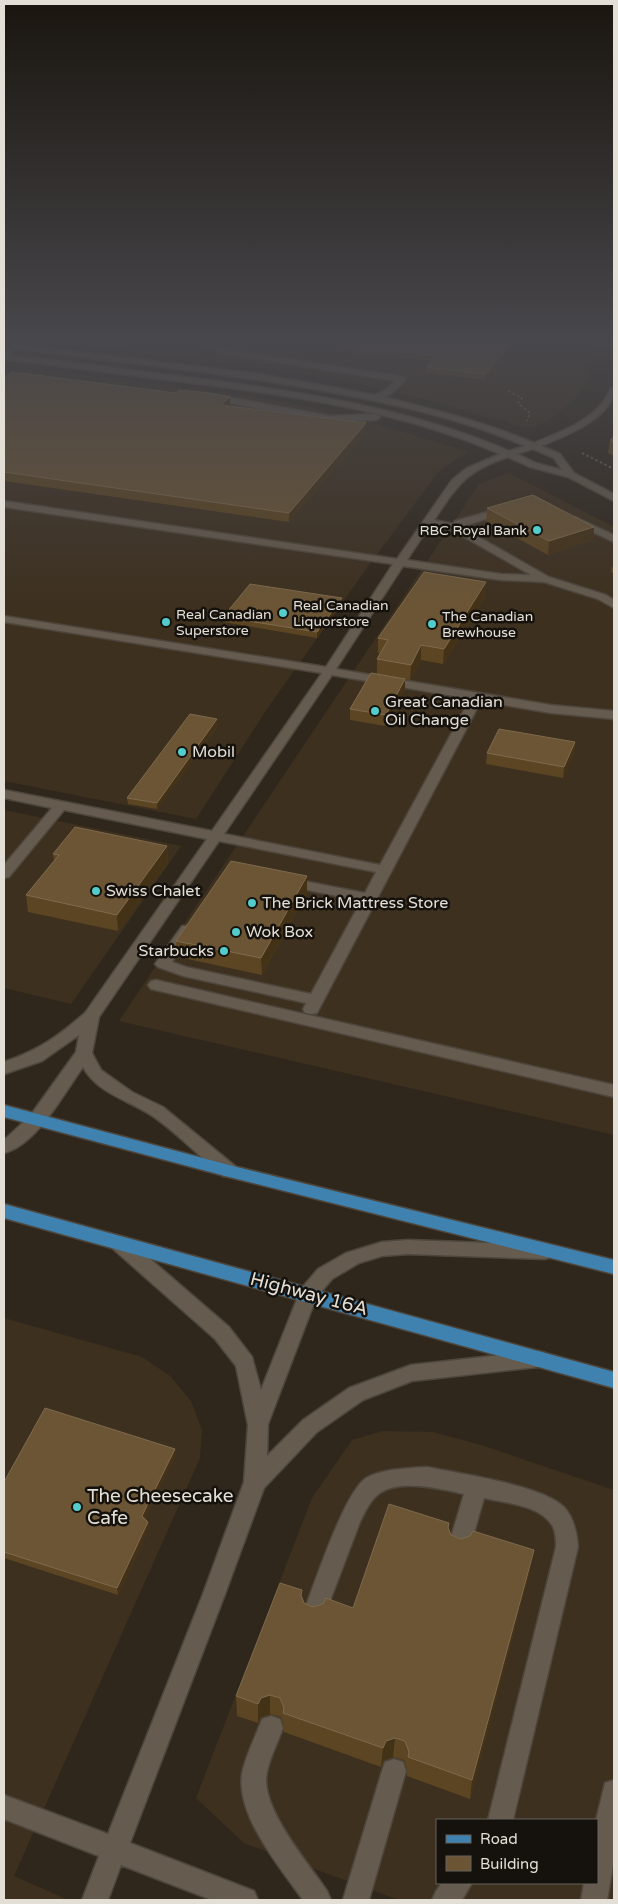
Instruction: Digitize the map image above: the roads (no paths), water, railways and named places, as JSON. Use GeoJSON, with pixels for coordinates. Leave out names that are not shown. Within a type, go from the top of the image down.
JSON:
{"type":"FeatureCollection","features":[{"type":"Feature","properties":{"kind":"main road"},"geometry":{"type":"LineString","coordinates":[[4,1111],[229,1171],[614,1267]]}},
{"type":"Feature","properties":{"kind":"main road","name":"Highway 16A"},"geometry":{"type":"LineString","coordinates":[[4,1211],[614,1380]]}},
{"type":"Feature","properties":{"kind":"street"},"geometry":{"type":"LineString","coordinates":[[440,430],[484,444],[533,465],[571,475],[614,498]]}},
{"type":"Feature","properties":{"kind":"street"},"geometry":{"type":"LineString","coordinates":[[492,430],[557,456],[571,475]]}},
{"type":"Feature","properties":{"kind":"street"},"geometry":{"type":"LineString","coordinates":[[4,1068],[36,1057],[65,1039],[91,1016],[330,671],[400,562],[455,482],[470,470],[493,459],[534,446],[571,430]]}},
{"type":"Feature","properties":{"kind":"street"},"geometry":{"type":"LineString","coordinates":[[4,504],[500,577],[545,579]]}},
{"type":"Feature","properties":{"kind":"street"},"geometry":{"type":"LineString","coordinates":[[454,528],[459,523],[515,507]]}},
{"type":"Feature","properties":{"kind":"street"},"geometry":{"type":"LineString","coordinates":[[562,513],[614,540]]}},
{"type":"Feature","properties":{"kind":"street"},"geometry":{"type":"LineString","coordinates":[[428,522],[454,528],[545,579],[602,598],[614,605]]}},
{"type":"Feature","properties":{"kind":"street"},"geometry":{"type":"LineString","coordinates":[[4,619],[330,671],[551,709],[614,715]]}},
{"type":"Feature","properties":{"kind":"street"},"geometry":{"type":"LineString","coordinates":[[305,1020],[477,696]]}},
{"type":"Feature","properties":{"kind":"street"},"geometry":{"type":"LineString","coordinates":[[4,794],[385,870]]}},
{"type":"Feature","properties":{"kind":"street"},"geometry":{"type":"LineString","coordinates":[[4,874],[61,805]]}},
{"type":"Feature","properties":{"kind":"street"},"geometry":{"type":"LineString","coordinates":[[274,880],[370,898]]}},
{"type":"Feature","properties":{"kind":"street"},"geometry":{"type":"LineString","coordinates":[[195,917],[163,964],[183,971],[315,1000]]}},
{"type":"Feature","properties":{"kind":"street"},"geometry":{"type":"LineString","coordinates":[[156,985],[614,1091]]}},
{"type":"Feature","properties":{"kind":"street"},"geometry":{"type":"LineString","coordinates":[[4,1147],[14,1142],[36,1120],[84,1053],[91,1016]]}},
{"type":"Feature","properties":{"kind":"street"},"geometry":{"type":"LineString","coordinates":[[84,1053],[95,1074],[126,1096],[157,1111],[229,1171]]}},
{"type":"Feature","properties":{"kind":"street"},"geometry":{"type":"LineString","coordinates":[[95,1900],[255,1482],[258,1425],[245,1364],[222,1332],[120,1243]]}},
{"type":"Feature","properties":{"kind":"street"},"geometry":{"type":"LineString","coordinates":[[258,1425],[308,1294],[325,1274],[353,1258],[382,1249],[408,1247],[559,1253]]}},
{"type":"Feature","properties":{"kind":"street"},"geometry":{"type":"LineString","coordinates":[[255,1482],[310,1426],[356,1394],[411,1373],[539,1359]]}},
{"type":"Feature","properties":{"kind":"street"},"geometry":{"type":"LineString","coordinates":[[314,1614],[350,1521],[360,1500],[374,1485],[399,1478],[427,1476],[534,1500],[550,1507],[561,1518],[567,1532],[567,1547],[501,1819]]}},
{"type":"Feature","properties":{"kind":"street"},"geometry":{"type":"LineString","coordinates":[[459,1547],[477,1487]]}},
{"type":"Feature","properties":{"kind":"street"},"geometry":{"type":"LineString","coordinates":[[271,1728],[254,1773],[255,1798],[267,1825],[318,1900]]}},
{"type":"Feature","properties":{"kind":"street"},"geometry":{"type":"LineString","coordinates":[[356,1900],[394,1771]]}},
{"type":"Feature","properties":{"kind":"street"},"geometry":{"type":"LineString","coordinates":[[598,1878],[614,1792]]}},
{"type":"Feature","properties":{"kind":"street"},"geometry":{"type":"LineString","coordinates":[[4,1807],[241,1900]]}},
{"type":"Feature","properties":{"kind":"street"},"geometry":{"type":"LineString","coordinates":[[445,1900],[458,1884]]}},
{"type":"Feature","properties":{"kind":"street"},"geometry":{"type":"LineString","coordinates":[[594,1900],[597,1884]]}},
{"type":"Feature","properties":{"kind":"place","name":"RBC Royal Bank"},"geometry":{"type":"Point","coordinates":[537,530]}},
{"type":"Feature","properties":{"kind":"place","name":"Real Canadian Liquorstore"},"geometry":{"type":"Point","coordinates":[283,613]}},
{"type":"Feature","properties":{"kind":"place","name":"Real Canadian Superstore"},"geometry":{"type":"Point","coordinates":[166,622]}},
{"type":"Feature","properties":{"kind":"place","name":"The Canadian Brewhouse"},"geometry":{"type":"Point","coordinates":[432,624]}},
{"type":"Feature","properties":{"kind":"place","name":"Great Canadian Oil Change"},"geometry":{"type":"Point","coordinates":[375,711]}},
{"type":"Feature","properties":{"kind":"place","name":"Mobil"},"geometry":{"type":"Point","coordinates":[182,752]}},
{"type":"Feature","properties":{"kind":"place","name":"Swiss Chalet"},"geometry":{"type":"Point","coordinates":[96,891]}},
{"type":"Feature","properties":{"kind":"place","name":"The Brick Mattress Store"},"geometry":{"type":"Point","coordinates":[252,903]}},
{"type":"Feature","properties":{"kind":"place","name":"Wok Box"},"geometry":{"type":"Point","coordinates":[236,932]}},
{"type":"Feature","properties":{"kind":"place","name":"Starbucks"},"geometry":{"type":"Point","coordinates":[224,951]}},
{"type":"Feature","properties":{"kind":"place","name":"The Cheesecake Cafe"},"geometry":{"type":"Point","coordinates":[77,1507]}}]}
